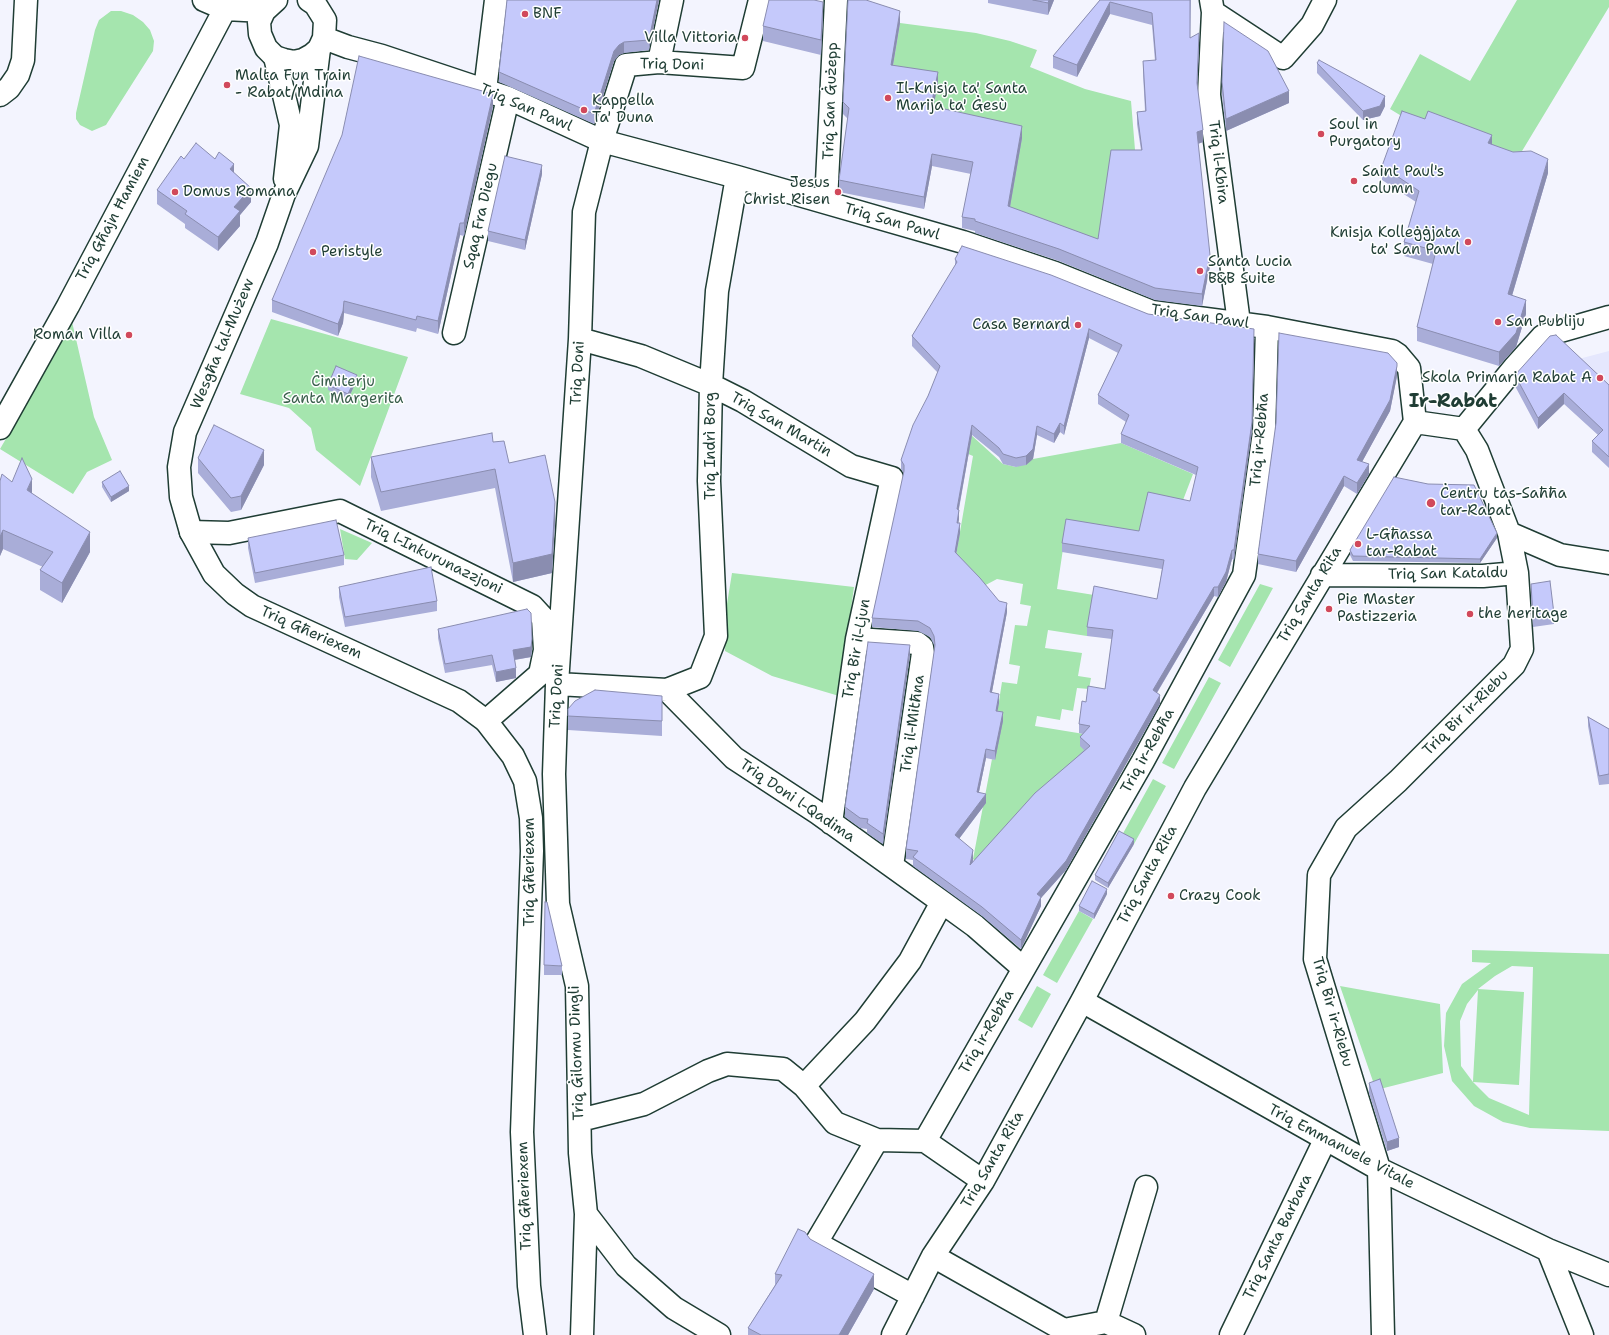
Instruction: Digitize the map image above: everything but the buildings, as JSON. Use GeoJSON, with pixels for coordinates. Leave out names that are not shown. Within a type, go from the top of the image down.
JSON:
{"type":"FeatureCollection","features":[{"type":"Feature","properties":{"kind":"street"},"geometry":{"type":"LineString","coordinates":[[0,95],[9,88],[18,75],[23,60],[26,0]]}},
{"type":"Feature","properties":{"kind":"street"},"geometry":{"type":"LineString","coordinates":[[204,0],[225,10],[260,34]]}},
{"type":"Feature","properties":{"kind":"street"},"geometry":{"type":"LineString","coordinates":[[485,90],[496,0]]}},
{"type":"Feature","properties":{"kind":"street"},"geometry":{"type":"LineString","coordinates":[[658,62],[672,0]]}},
{"type":"Feature","properties":{"kind":"street","name":"Triq Doni"},"geometry":{"type":"LineString","coordinates":[[554,774],[557,684],[580,339],[584,212],[602,141],[626,65],[658,62],[743,68],[760,0]]}},
{"type":"Feature","properties":{"kind":"street","name":"Triq San Ġużepp"},"geometry":{"type":"LineString","coordinates":[[826,202],[836,0]]}},
{"type":"Feature","properties":{"kind":"street"},"geometry":{"type":"LineString","coordinates":[[1212,6],[1283,58],[1312,25],[1325,0]]}},
{"type":"Feature","properties":{"kind":"street","name":"Wesgħa tal-Mużew"},"geometry":{"type":"LineString","coordinates":[[180,497],[179,467],[185,432],[266,243],[284,194],[307,146],[325,20],[313,1]]}},
{"type":"Feature","properties":{"kind":"street"},"geometry":{"type":"LineString","coordinates":[[225,10],[270,4]]}},
{"type":"Feature","properties":{"kind":"street"},"geometry":{"type":"LineString","coordinates":[[270,4],[259,22],[260,34],[266,48],[275,56],[284,60],[303,60],[322,43]]}},
{"type":"Feature","properties":{"kind":"street","name":"Triq il-Kbira"},"geometry":{"type":"LineString","coordinates":[[1212,6],[1209,95],[1238,323]]}},
{"type":"Feature","properties":{"kind":"street","name":"Triq Għajn Ħamiem"},"geometry":{"type":"LineString","coordinates":[[0,428],[72,298],[225,10]]}},
{"type":"Feature","properties":{"kind":"street","name":"Triq San Pawl"},"geometry":{"type":"LineString","coordinates":[[322,43],[348,47],[382,56],[508,98],[602,141],[737,177],[963,242],[1055,273],[1152,312],[1267,327],[1384,348],[1398,355],[1409,368],[1415,422]]}},
{"type":"Feature","properties":{"kind":"street","name":"Wesgħa tal-Mużew"},"geometry":{"type":"LineString","coordinates":[[275,56],[291,125],[284,194]]}},
{"type":"Feature","properties":{"kind":"street","name":"Sqaq Fra Diegu"},"geometry":{"type":"LineString","coordinates":[[454,333],[508,98]]}},
{"type":"Feature","properties":{"kind":"street","name":"Triq Indrì Borg"},"geometry":{"type":"LineString","coordinates":[[667,690],[700,677],[716,636],[709,481],[711,384],[717,291],[737,177]]}},
{"type":"Feature","properties":{"kind":"street"},"geometry":{"type":"LineString","coordinates":[[1415,422],[1464,430],[1514,368],[1543,336],[1609,317]]}},
{"type":"Feature","properties":{"kind":"street","name":"Triq ir-Rebħa"},"geometry":{"type":"LineString","coordinates":[[925,1141],[1143,761],[1244,575],[1264,432],[1267,327]]}},
{"type":"Feature","properties":{"kind":"street","name":"Triq San Martin"},"geometry":{"type":"LineString","coordinates":[[580,339],[641,356],[711,384],[743,401],[851,466],[892,478]]}},
{"type":"Feature","properties":{"kind":"street","name":"Triq Santa Rita"},"geometry":{"type":"LineString","coordinates":[[893,1335],[933,1256],[983,1181],[1082,1001],[1194,788],[1415,422]]}},
{"type":"Feature","properties":{"kind":"street","name":"Triq San Kataldu"},"geometry":{"type":"LineString","coordinates":[[1322,575],[1483,576],[1517,573],[1509,533],[1477,450],[1464,430]]}},
{"type":"Feature","properties":{"kind":"street","name":"Triq Bir il-Ljun"},"geometry":{"type":"LineString","coordinates":[[831,823],[857,639],[892,478]]}},
{"type":"Feature","properties":{"kind":"street","name":"Triq Għeriexem"},"geometry":{"type":"LineString","coordinates":[[180,497],[190,532],[214,574],[235,594],[252,606],[459,701],[486,721],[513,756],[525,781],[531,818],[532,851],[522,1132],[529,1286],[535,1335]]}},
{"type":"Feature","properties":{"kind":"street","name":"Triq l-Inkurunazzjoni"},"geometry":{"type":"LineString","coordinates":[[190,532],[229,533],[340,511],[532,606],[543,618],[545,650],[540,674],[486,721]]}},
{"type":"Feature","properties":{"kind":"street"},"geometry":{"type":"LineString","coordinates":[[1509,533],[1560,555],[1609,563]]}},
{"type":"Feature","properties":{"kind":"street","name":"Triq Bir ir-Riebu"},"geometry":{"type":"LineString","coordinates":[[1383,1335],[1379,1169],[1315,959],[1319,875],[1346,828],[1398,781],[1514,665],[1522,649],[1517,573]]}},
{"type":"Feature","properties":{"kind":"street","name":"Triq il-Mitħna"},"geometry":{"type":"LineString","coordinates":[[857,639],[917,643],[922,647],[923,653],[892,866]]}},
{"type":"Feature","properties":{"kind":"street"},"geometry":{"type":"LineString","coordinates":[[557,684],[667,690]]}},
{"type":"Feature","properties":{"kind":"street","name":"Triq Doni l-Qadima"},"geometry":{"type":"LineString","coordinates":[[667,690],[734,758],[831,823],[942,902],[975,926],[1023,968]]}},
{"type":"Feature","properties":{"kind":"street"},"geometry":{"type":"LineString","coordinates":[[525,781],[554,774]]}},
{"type":"Feature","properties":{"kind":"street","name":"Triq Ġilormu Dingli"},"geometry":{"type":"LineString","coordinates":[[554,774],[558,904],[577,986],[580,1153],[586,1214],[582,1335]]}},
{"type":"Feature","properties":{"kind":"street"},"geometry":{"type":"LineString","coordinates":[[804,1086],[865,1021],[910,961],[942,902]]}},
{"type":"Feature","properties":{"kind":"street","name":"Triq Emmanuele Vitale"},"geometry":{"type":"LineString","coordinates":[[1082,1001],[1325,1140],[1379,1169],[1548,1250],[1609,1275]]}},
{"type":"Feature","properties":{"kind":"street"},"geometry":{"type":"LineString","coordinates":[[580,1120],[644,1104],[708,1071],[728,1064],[783,1070],[804,1086],[835,1123],[877,1140],[925,1141],[983,1181]]}},
{"type":"Feature","properties":{"kind":"street"},"geometry":{"type":"LineString","coordinates":[[877,1140],[816,1243],[913,1296]]}},
{"type":"Feature","properties":{"kind":"street","name":"Triq Santa Barbara"},"geometry":{"type":"LineString","coordinates":[[1231,1335],[1325,1140]]}},
{"type":"Feature","properties":{"kind":"street"},"geometry":{"type":"LineString","coordinates":[[1106,1322],[1146,1187]]}},
{"type":"Feature","properties":{"kind":"street"},"geometry":{"type":"LineString","coordinates":[[586,1214],[626,1266],[674,1308],[718,1335]]}},
{"type":"Feature","properties":{"kind":"street"},"geometry":{"type":"LineString","coordinates":[[1548,1250],[1582,1335]]}},
{"type":"Feature","properties":{"kind":"street"},"geometry":{"type":"LineString","coordinates":[[933,1256],[1064,1330],[1106,1322],[1134,1335]]}},
{"type":"Feature","properties":{"kind":"shaded area","name":"Skola Primarja Rabat A"},"geometry":{"type":"Polygon","coordinates":[[[1609,351],[1609,396],[1571,361],[1609,351]]]}},
{"type":"Feature","properties":{"kind":"green space"},"geometry":{"type":"Polygon","coordinates":[[[1517,0],[1609,0],[1609,7],[1513,166],[1426,131],[1390,109],[1420,54],[1470,81],[1517,0]]]}},
{"type":"Feature","properties":{"kind":"green space"},"geometry":{"type":"Polygon","coordinates":[[[111,11],[121,11],[133,15],[143,22],[150,30],[154,41],[153,51],[106,125],[92,131],[80,125],[76,119],[76,113],[95,30],[99,20],[111,11]]]}},
{"type":"Feature","properties":{"kind":"green space"},"geometry":{"type":"Polygon","coordinates":[[[900,23],[976,33],[1010,41],[1037,50],[1030,67],[1085,89],[1131,101],[1136,162],[1098,251],[1008,218],[931,118],[891,77],[900,23]]]}},
{"type":"Feature","properties":{"kind":"green space"},"geometry":{"type":"Polygon","coordinates":[[[70,313],[94,417],[112,460],[87,472],[73,494],[0,449],[57,351],[70,313]]]}},
{"type":"Feature","properties":{"kind":"green space","name":"Ċimiterju Santa Margerita"},"geometry":{"type":"Polygon","coordinates":[[[271,319],[408,357],[360,486],[316,450],[311,428],[289,408],[240,394],[271,319]]]}},
{"type":"Feature","properties":{"kind":"green space"},"geometry":{"type":"Polygon","coordinates":[[[970,434],[1003,464],[1016,467],[1033,459],[1121,443],[1193,474],[1180,508],[1140,537],[1066,529],[1057,589],[1094,595],[1087,636],[1048,630],[1045,648],[1082,653],[1078,676],[1091,678],[1089,689],[1077,688],[1073,711],[1062,709],[1060,720],[1037,716],[1035,726],[1090,735],[1092,758],[980,865],[973,859],[992,759],[995,760],[996,720],[1002,682],[1017,684],[1020,666],[1009,664],[1015,625],[1027,626],[1031,606],[1020,604],[1023,584],[997,579],[980,588],[955,561],[973,456],[966,453],[970,434]]]}},
{"type":"Feature","properties":{"kind":"green space"},"geometry":{"type":"Polygon","coordinates":[[[340,529],[372,543],[357,560],[345,559],[340,529]]]}},
{"type":"Feature","properties":{"kind":"green space"},"geometry":{"type":"Polygon","coordinates":[[[732,573],[854,587],[839,696],[772,676],[725,651],[726,610],[732,573]]]}},
{"type":"Feature","properties":{"kind":"green space"},"geometry":{"type":"Polygon","coordinates":[[[1260,584],[1273,588],[1230,667],[1218,660],[1260,584]]]}},
{"type":"Feature","properties":{"kind":"green space"},"geometry":{"type":"Polygon","coordinates":[[[1209,677],[1221,683],[1174,769],[1162,763],[1209,677]]]}},
{"type":"Feature","properties":{"kind":"green space"},"geometry":{"type":"Polygon","coordinates":[[[1153,779],[1166,786],[1134,844],[1121,837],[1153,779]]]}},
{"type":"Feature","properties":{"kind":"green space"},"geometry":{"type":"Polygon","coordinates":[[[1079,911],[1093,919],[1057,983],[1043,975],[1079,911]]]}},
{"type":"Feature","properties":{"kind":"green space"},"geometry":{"type":"Polygon","coordinates":[[[1472,950],[1609,954],[1609,1131],[1530,1128],[1503,1122],[1474,1106],[1452,1081],[1444,1046],[1446,1013],[1462,984],[1491,963],[1472,962],[1472,950]],[[1512,966],[1495,976],[1478,989],[1524,992],[1519,1085],[1473,1082],[1489,1098],[1529,1115],[1533,967],[1512,966]],[[1478,990],[1467,1004],[1460,1021],[1461,1066],[1473,1082],[1478,990]]]}},
{"type":"Feature","properties":{"kind":"green space"},"geometry":{"type":"Polygon","coordinates":[[[1037,986],[1051,994],[1032,1028],[1018,1020],[1037,986]]]}},
{"type":"Feature","properties":{"kind":"green space"},"geometry":{"type":"Polygon","coordinates":[[[1340,986],[1440,1004],[1443,1073],[1376,1090],[1340,986]]]}},
{"type":"Feature","properties":{"kind":"place","name":"BNF"},"geometry":{"type":"Point","coordinates":[525,14]}},
{"type":"Feature","properties":{"kind":"place","name":"Villa Vittoria"},"geometry":{"type":"Point","coordinates":[745,38]}},
{"type":"Feature","properties":{"kind":"place","name":"Malta Fun Train - Rabat/Mdina"},"geometry":{"type":"Point","coordinates":[227,85]}},
{"type":"Feature","properties":{"kind":"place","name":"Il-Knisja ta' Santa Marija ta' Ġesù"},"geometry":{"type":"Point","coordinates":[888,98]}},
{"type":"Feature","properties":{"kind":"place","name":"Kappella Ta' Duna"},"geometry":{"type":"Point","coordinates":[584,110]}},
{"type":"Feature","properties":{"kind":"place","name":"Soul in Purgatory"},"geometry":{"type":"Point","coordinates":[1321,134]}},
{"type":"Feature","properties":{"kind":"place","name":"Saint Paul's column"},"geometry":{"type":"Point","coordinates":[1354,181]}},
{"type":"Feature","properties":{"kind":"place","name":"Domus Romana"},"geometry":{"type":"Point","coordinates":[175,192]}},
{"type":"Feature","properties":{"kind":"place","name":"Jesus Christ Risen"},"geometry":{"type":"Point","coordinates":[838,192]}},
{"type":"Feature","properties":{"kind":"place","name":"Knisja Kolleġġjata ta' San Pawl"},"geometry":{"type":"Point","coordinates":[1468,242]}},
{"type":"Feature","properties":{"kind":"place","name":"Peristyle"},"geometry":{"type":"Point","coordinates":[313,252]}},
{"type":"Feature","properties":{"kind":"place","name":"Santa Lucia B&B Suite"},"geometry":{"type":"Point","coordinates":[1200,271]}},
{"type":"Feature","properties":{"kind":"place","name":"San Publiju"},"geometry":{"type":"Point","coordinates":[1498,322]}},
{"type":"Feature","properties":{"kind":"place","name":"Casa Bernard"},"geometry":{"type":"Point","coordinates":[1078,325]}},
{"type":"Feature","properties":{"kind":"place","name":"Roman Villa"},"geometry":{"type":"Point","coordinates":[129,335]}},
{"type":"Feature","properties":{"kind":"place","name":"Skola Primarja Rabat A"},"geometry":{"type":"Point","coordinates":[1600,378]}},
{"type":"Feature","properties":{"kind":"place","name":"Ċentru tas-Saħħa tar-Rabat"},"geometry":{"type":"Point","coordinates":[1431,503]}},
{"type":"Feature","properties":{"kind":"place","name":"L-Għassa tar-Rabat"},"geometry":{"type":"Point","coordinates":[1358,544]}},
{"type":"Feature","properties":{"kind":"place","name":"Pie Master Pastizzeria"},"geometry":{"type":"Point","coordinates":[1329,609]}},
{"type":"Feature","properties":{"kind":"place","name":"the heritage"},"geometry":{"type":"Point","coordinates":[1470,614]}},
{"type":"Feature","properties":{"kind":"place","name":"Crazy Cook"},"geometry":{"type":"Point","coordinates":[1171,896]}},
{"type":"Feature","properties":{"kind":"district","name":"Ir-Rabat"},"geometry":{"type":"Point","coordinates":[1453,402]}}]}
